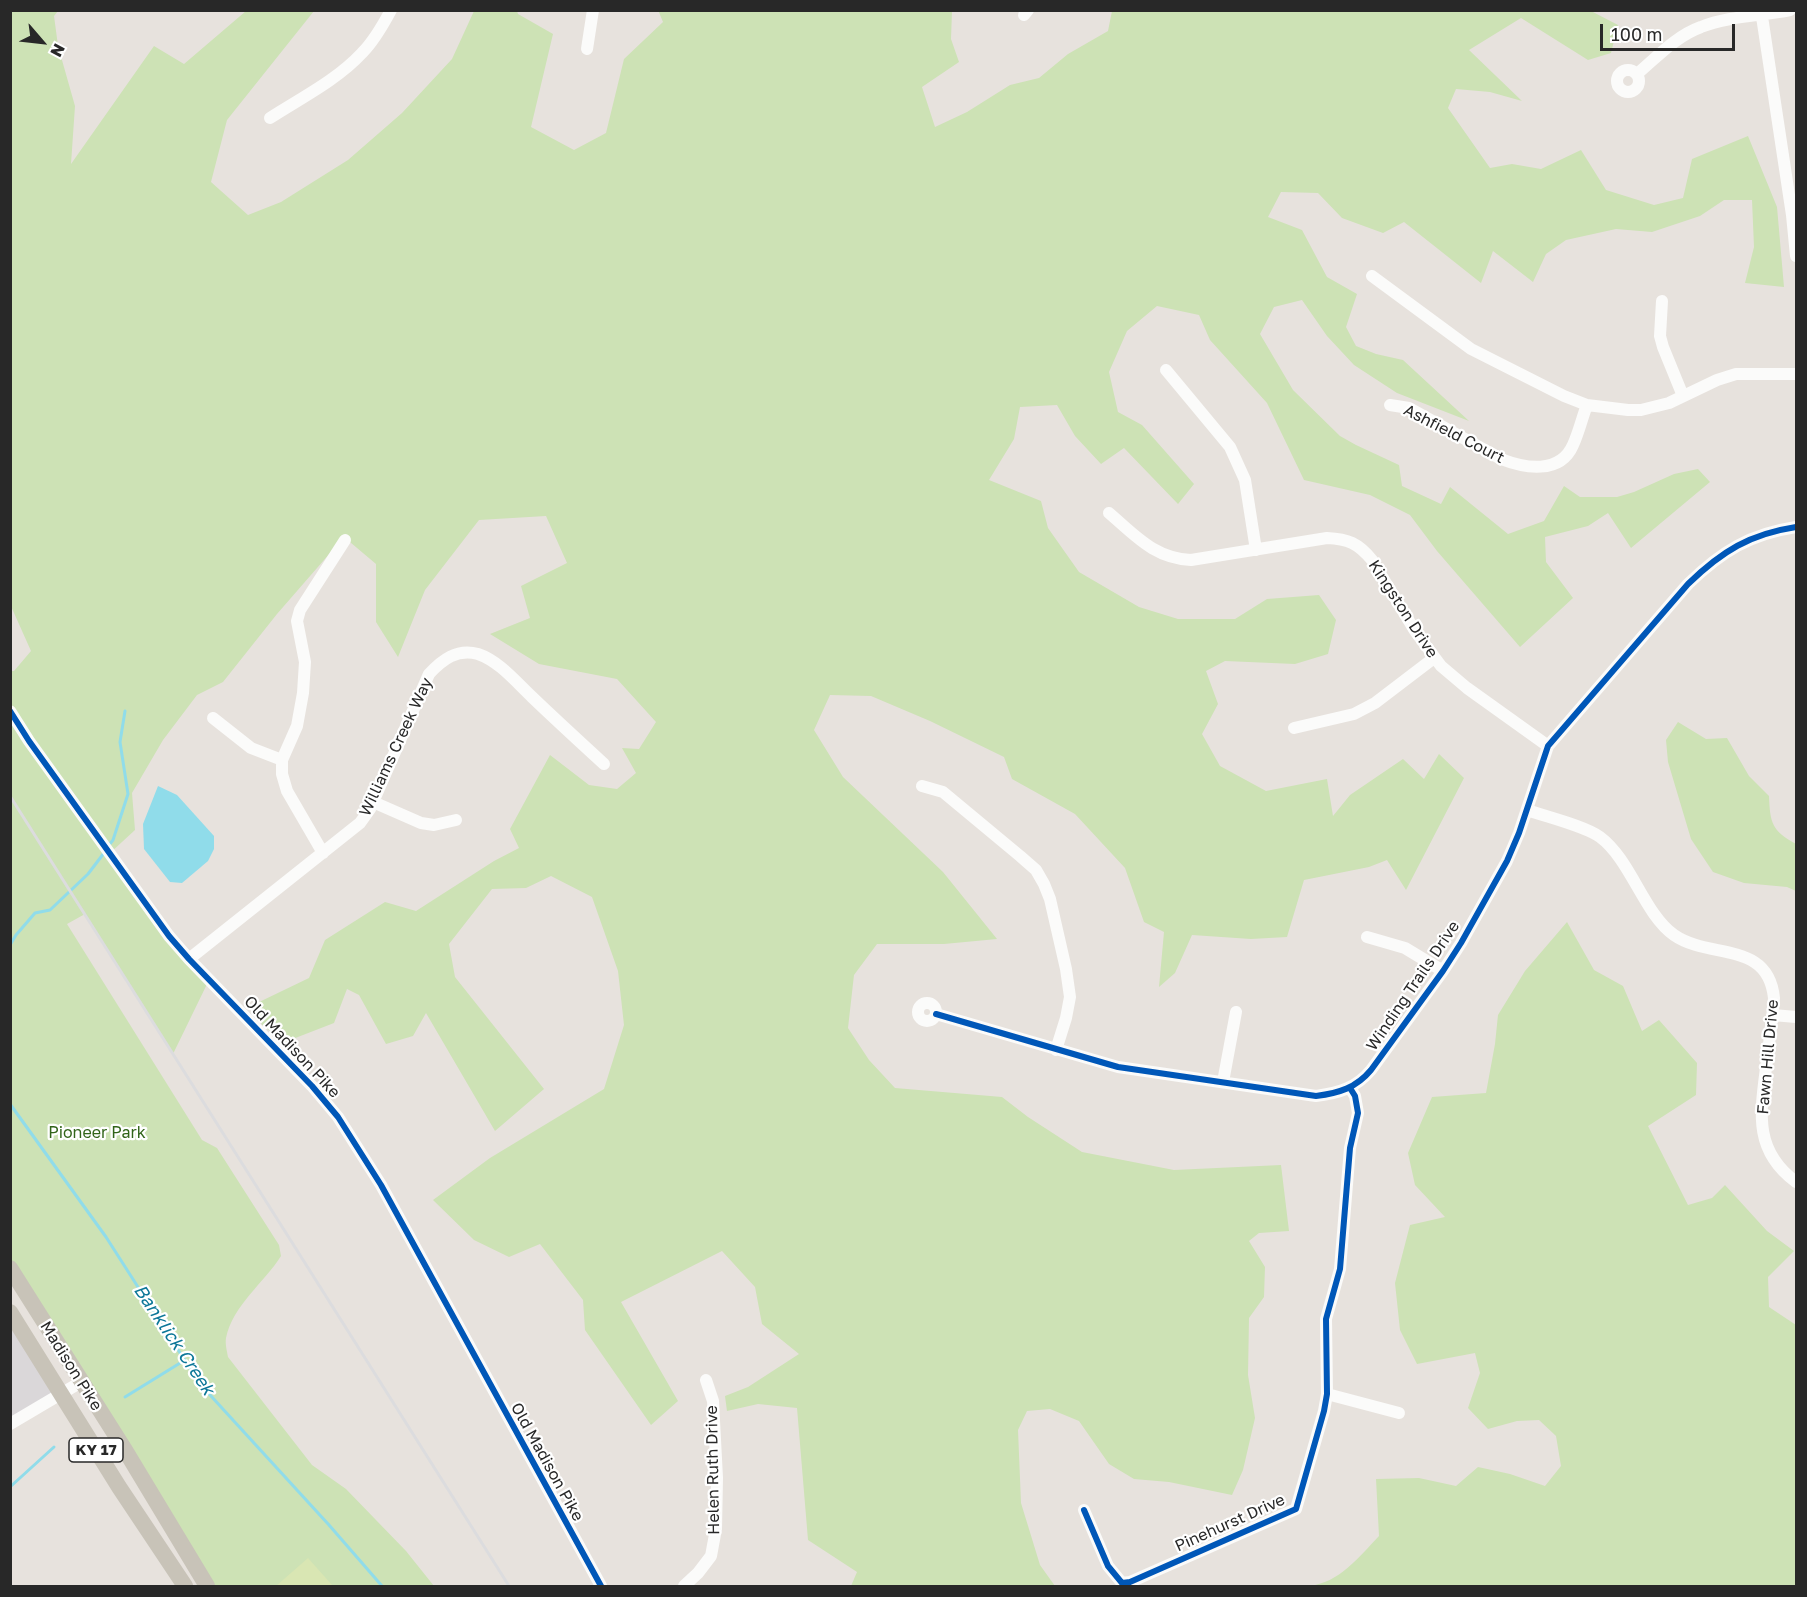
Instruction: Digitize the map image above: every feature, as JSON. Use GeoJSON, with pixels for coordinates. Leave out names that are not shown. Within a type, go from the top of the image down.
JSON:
{"type":"FeatureCollection","features":[{"type":"Feature","properties":{"kind":"main road","name":"Madison Pike"},"geometry":{"type":"LineString","coordinates":[[10,1268],[125,1450],[207,1587]]}},
{"type":"Feature","properties":{"kind":"main road","name":"Madison Pike"},"geometry":{"type":"LineString","coordinates":[[10,1312],[185,1587]]}},
{"type":"Feature","properties":{"kind":"street"},"geometry":{"type":"LineString","coordinates":[[270,118],[342,71],[361,55],[391,10]]}},
{"type":"Feature","properties":{"kind":"street"},"geometry":{"type":"LineString","coordinates":[[586,49],[593,10]]}},
{"type":"Feature","properties":{"kind":"street"},"geometry":{"type":"LineString","coordinates":[[1637,74],[1675,42],[1700,27],[1761,13],[1790,10]]}},
{"type":"Feature","properties":{"kind":"street"},"geometry":{"type":"LineString","coordinates":[[1761,13],[1797,256]]}},
{"type":"Feature","properties":{"kind":"street"},"geometry":{"type":"LineString","coordinates":[[1372,276],[1471,349],[1564,396],[1587,405],[1641,410],[1669,403],[1717,380],[1736,374],[1797,374]]}},
{"type":"Feature","properties":{"kind":"street"},"geometry":{"type":"LineString","coordinates":[[1662,301],[1660,336],[1683,396]]}},
{"type":"Feature","properties":{"kind":"street"},"geometry":{"type":"LineString","coordinates":[[1166,370],[1230,447],[1245,480],[1256,550]]}},
{"type":"Feature","properties":{"kind":"street","name":"Ashfield Court"},"geometry":{"type":"LineString","coordinates":[[1390,405],[1409,408],[1510,463],[1537,467],[1553,464],[1568,454],[1587,405]]}},
{"type":"Feature","properties":{"kind":"street","name":"Kingston Drive"},"geometry":{"type":"LineString","coordinates":[[1109,513],[1152,549],[1173,558],[1191,560],[1327,538],[1350,541],[1364,550],[1372,560],[1434,658],[1467,688],[1548,746]]}},
{"type":"Feature","properties":{"kind":"street","name":"Winding Trails Drive"},"geometry":{"type":"LineString","coordinates":[[936,1014],[1118,1067],[1316,1096],[1350,1088],[1371,1070],[1461,944],[1507,861],[1548,746],[1688,584],[1710,564],[1755,536],[1797,527]]}},
{"type":"Feature","properties":{"kind":"street"},"geometry":{"type":"LineString","coordinates":[[323,853],[287,791],[282,774],[282,760],[297,726],[303,693],[304,662],[297,621],[300,610],[345,540]]}},
{"type":"Feature","properties":{"kind":"street","name":"Williams Creek Way"},"geometry":{"type":"LineString","coordinates":[[189,959],[360,823],[373,802],[429,674],[441,662],[453,655],[466,652],[478,654],[501,668],[604,764]]}},
{"type":"Feature","properties":{"kind":"street"},"geometry":{"type":"LineString","coordinates":[[1294,728],[1354,714],[1375,703],[1434,658]]}},
{"type":"Feature","properties":{"kind":"street","name":"Old Madison Pike"},"geometry":{"type":"LineString","coordinates":[[10,711],[169,936],[312,1086],[338,1117],[381,1185],[601,1587]]}},
{"type":"Feature","properties":{"kind":"street"},"geometry":{"type":"LineString","coordinates":[[213,718],[251,748],[282,760]]}},
{"type":"Feature","properties":{"kind":"street"},"geometry":{"type":"LineString","coordinates":[[922,786],[943,792],[1036,870],[1044,884],[1050,899],[1070,997],[1056,1050]]}},
{"type":"Feature","properties":{"kind":"street"},"geometry":{"type":"LineString","coordinates":[[373,802],[421,823],[434,825],[456,820]]}},
{"type":"Feature","properties":{"kind":"street","name":"Fawn Hill Drive"},"geometry":{"type":"LineString","coordinates":[[1527,810],[1592,832],[1600,837],[1610,846],[1661,922],[1675,936],[1689,944],[1745,956],[1759,965],[1771,980],[1774,998],[1761,1111],[1762,1131],[1777,1163],[1797,1182]]}},
{"type":"Feature","properties":{"kind":"street"},"geometry":{"type":"LineString","coordinates":[[1367,937],[1405,948],[1443,971]]}},
{"type":"Feature","properties":{"kind":"street"},"geometry":{"type":"LineString","coordinates":[[1223,1082],[1236,1012]]}},
{"type":"Feature","properties":{"kind":"street"},"geometry":{"type":"LineString","coordinates":[[1773,1014],[1797,1017]]}},
{"type":"Feature","properties":{"kind":"street","name":"Pinehurst Drive"},"geometry":{"type":"LineString","coordinates":[[1084,1510],[1108,1566],[1122,1583],[1130,1582],[1296,1509],[1327,1394],[1326,1319],[1340,1269],[1350,1148],[1358,1113],[1355,1096],[1350,1088]]}},
{"type":"Feature","properties":{"kind":"street","name":"Helen Ruth Drive"},"geometry":{"type":"LineString","coordinates":[[684,1587],[698,1574],[711,1556],[716,1528],[717,1478],[713,1401],[706,1380]]}},
{"type":"Feature","properties":{"kind":"street"},"geometry":{"type":"LineString","coordinates":[[10,1424],[81,1382]]}},
{"type":"Feature","properties":{"kind":"street"},"geometry":{"type":"LineString","coordinates":[[1327,1394],[1399,1413]]}},
{"type":"Feature","properties":{"kind":"shaded area"},"geometry":{"type":"Polygon","coordinates":[[[10,1312],[61,1393],[10,1424],[10,1312]]]}},
{"type":"Feature","properties":{"kind":"green space","name":"Pioneer Park"},"geometry":{"type":"Polygon","coordinates":[[[658,10],[952,11],[951,39],[959,62],[922,87],[935,127],[967,112],[1010,85],[1039,78],[1068,54],[1108,31],[1112,11],[1591,11],[1618,25],[1611,53],[1588,60],[1521,18],[1469,50],[1522,101],[1490,92],[1456,89],[1448,108],[1490,168],[1512,164],[1541,169],[1581,150],[1606,190],[1654,205],[1683,198],[1692,159],[1748,136],[1777,207],[1784,287],[1745,283],[1754,247],[1752,200],[1724,200],[1700,216],[1652,232],[1616,229],[1566,240],[1546,254],[1533,282],[1493,251],[1481,283],[1404,222],[1383,233],[1342,218],[1318,193],[1281,192],[1268,217],[1302,230],[1327,277],[1357,294],[1346,327],[1356,346],[1376,354],[1403,360],[1469,421],[1397,393],[1354,365],[1327,336],[1302,300],[1274,307],[1260,334],[1293,390],[1340,436],[1399,465],[1402,486],[1441,504],[1450,487],[1508,534],[1544,521],[1564,486],[1580,497],[1617,497],[1674,474],[1698,469],[1710,482],[1631,548],[1608,513],[1588,526],[1545,537],[1546,562],[1573,598],[1520,647],[1437,551],[1410,515],[1370,495],[1304,480],[1267,403],[1210,340],[1199,315],[1157,306],[1127,331],[1109,372],[1118,412],[1142,425],[1194,484],[1178,504],[1124,448],[1101,464],[1075,436],[1057,405],[1020,407],[1014,439],[989,480],[1041,501],[1048,528],[1079,572],[1139,607],[1178,619],[1235,619],[1267,599],[1319,595],[1336,620],[1328,654],[1295,664],[1225,661],[1206,671],[1218,704],[1202,734],[1220,766],[1266,791],[1327,779],[1333,816],[1350,795],[1403,759],[1424,779],[1439,754],[1464,778],[1406,890],[1387,860],[1369,867],[1304,880],[1287,937],[1251,939],[1192,935],[1175,973],[1159,987],[1164,932],[1144,922],[1125,868],[1075,814],[1012,779],[1004,757],[930,721],[871,696],[830,695],[814,730],[843,777],[943,872],[997,939],[944,944],[877,944],[854,975],[848,1028],[869,1060],[895,1088],[1002,1097],[1082,1152],[1174,1170],[1281,1165],[1289,1231],[1259,1233],[1249,1241],[1265,1267],[1264,1297],[1249,1318],[1248,1375],[1255,1418],[1243,1470],[1232,1495],[1169,1482],[1134,1479],[1109,1464],[1079,1421],[1050,1409],[1027,1411],[1018,1430],[1021,1503],[1040,1565],[1055,1586],[851,1586],[857,1572],[808,1540],[797,1408],[758,1404],[727,1411],[725,1396],[748,1387],[799,1354],[762,1324],[755,1287],[722,1251],[621,1302],[678,1401],[651,1425],[585,1330],[583,1300],[540,1244],[509,1257],[474,1240],[433,1200],[490,1158],[604,1089],[624,1025],[618,971],[592,897],[551,876],[526,888],[492,889],[449,944],[455,977],[544,1089],[495,1131],[426,1013],[413,1036],[386,1044],[359,995],[347,989],[334,1023],[285,1042],[262,1025],[255,1004],[309,978],[325,940],[385,902],[416,911],[494,861],[519,848],[510,829],[550,755],[589,785],[617,789],[636,773],[622,748],[639,749],[656,722],[617,679],[539,664],[490,634],[530,618],[521,586],[567,563],[546,516],[479,520],[425,590],[398,657],[376,622],[376,564],[344,537],[277,614],[223,682],[197,695],[163,740],[132,793],[135,830],[109,854],[209,980],[173,1054],[85,914],[67,924],[202,1140],[217,1148],[279,1245],[281,1256],[235,1315],[226,1340],[228,1357],[312,1465],[346,1489],[406,1551],[434,1586],[207,1586],[11,1268],[10,671],[14,671],[31,651],[10,604],[11,11],[58,11],[54,16],[58,46],[75,106],[71,164],[154,46],[184,64],[246,11],[314,11],[227,120],[211,182],[248,215],[281,202],[348,160],[402,113],[452,59],[474,11],[517,11],[518,14],[553,34],[531,127],[574,150],[606,133],[624,59],[663,22],[658,10]]]}},
{"type":"Feature","properties":{"kind":"green space"},"geometry":{"type":"Polygon","coordinates":[[[1678,722],[1706,739],[1727,738],[1749,776],[1769,796],[1770,813],[1774,825],[1782,835],[1796,844],[1796,891],[1787,887],[1744,883],[1713,872],[1691,839],[1668,762],[1666,740],[1678,722]]]}},
{"type":"Feature","properties":{"kind":"green space"},"geometry":{"type":"Polygon","coordinates":[[[1567,922],[1594,970],[1623,986],[1642,1031],[1659,1020],[1697,1063],[1696,1095],[1648,1126],[1688,1205],[1712,1198],[1725,1185],[1767,1231],[1794,1251],[1768,1277],[1769,1307],[1796,1325],[1796,1586],[1309,1586],[1330,1580],[1348,1568],[1379,1536],[1376,1479],[1419,1478],[1456,1486],[1478,1467],[1510,1474],[1545,1486],[1561,1466],[1556,1436],[1539,1420],[1517,1421],[1488,1429],[1468,1408],[1480,1373],[1475,1353],[1417,1364],[1400,1330],[1395,1283],[1410,1225],[1445,1217],[1415,1185],[1408,1153],[1432,1097],[1486,1093],[1498,1015],[1525,971],[1567,922]]]}},
{"type":"Feature","properties":{"kind":"green space"},"geometry":{"type":"Polygon","coordinates":[[[308,1558],[333,1586],[276,1586],[308,1558]]]}},
{"type":"Feature","properties":{"kind":"water"},"geometry":{"type":"Polygon","coordinates":[[[158,786],[177,795],[214,836],[214,849],[208,861],[182,883],[170,882],[144,849],[143,824],[158,786]]]}},
{"type":"Feature","properties":{"kind":"waterway"},"geometry":{"type":"LineString","coordinates":[[109,845],[113,840],[128,794],[120,742],[125,711]]}},
{"type":"Feature","properties":{"kind":"waterway"},"geometry":{"type":"LineString","coordinates":[[10,945],[35,913],[50,910],[88,874],[104,853]]}},
{"type":"Feature","properties":{"kind":"waterway","name":"Banklick Creek"},"geometry":{"type":"LineString","coordinates":[[10,1104],[106,1237],[200,1384],[382,1586]]}},
{"type":"Feature","properties":{"kind":"waterway"},"geometry":{"type":"LineString","coordinates":[[125,1397],[185,1360]]}},
{"type":"Feature","properties":{"kind":"waterway"},"geometry":{"type":"LineString","coordinates":[[10,1487],[54,1447]]}},
{"type":"Feature","properties":{"kind":"railway"},"geometry":{"type":"LineString","coordinates":[[10,796],[509,1586]]}},
{"type":"Feature","properties":{"kind":"cycle path"},"geometry":{"type":"LineString","coordinates":[[936,1014],[1118,1067],[1316,1096],[1340,1091],[1353,1085],[1371,1070],[1461,943],[1507,861],[1519,833],[1548,746],[1688,584],[1701,572],[1725,553],[1751,539],[1796,527]]}},
{"type":"Feature","properties":{"kind":"cycle path"},"geometry":{"type":"LineString","coordinates":[[10,711],[169,936],[312,1086],[338,1117],[381,1185],[601,1586]]}},
{"type":"Feature","properties":{"kind":"cycle path"},"geometry":{"type":"LineString","coordinates":[[1084,1510],[1108,1566],[1122,1583],[1130,1582],[1296,1509],[1327,1394],[1326,1319],[1340,1269],[1350,1148],[1358,1113],[1355,1096],[1350,1088]]}}]}
